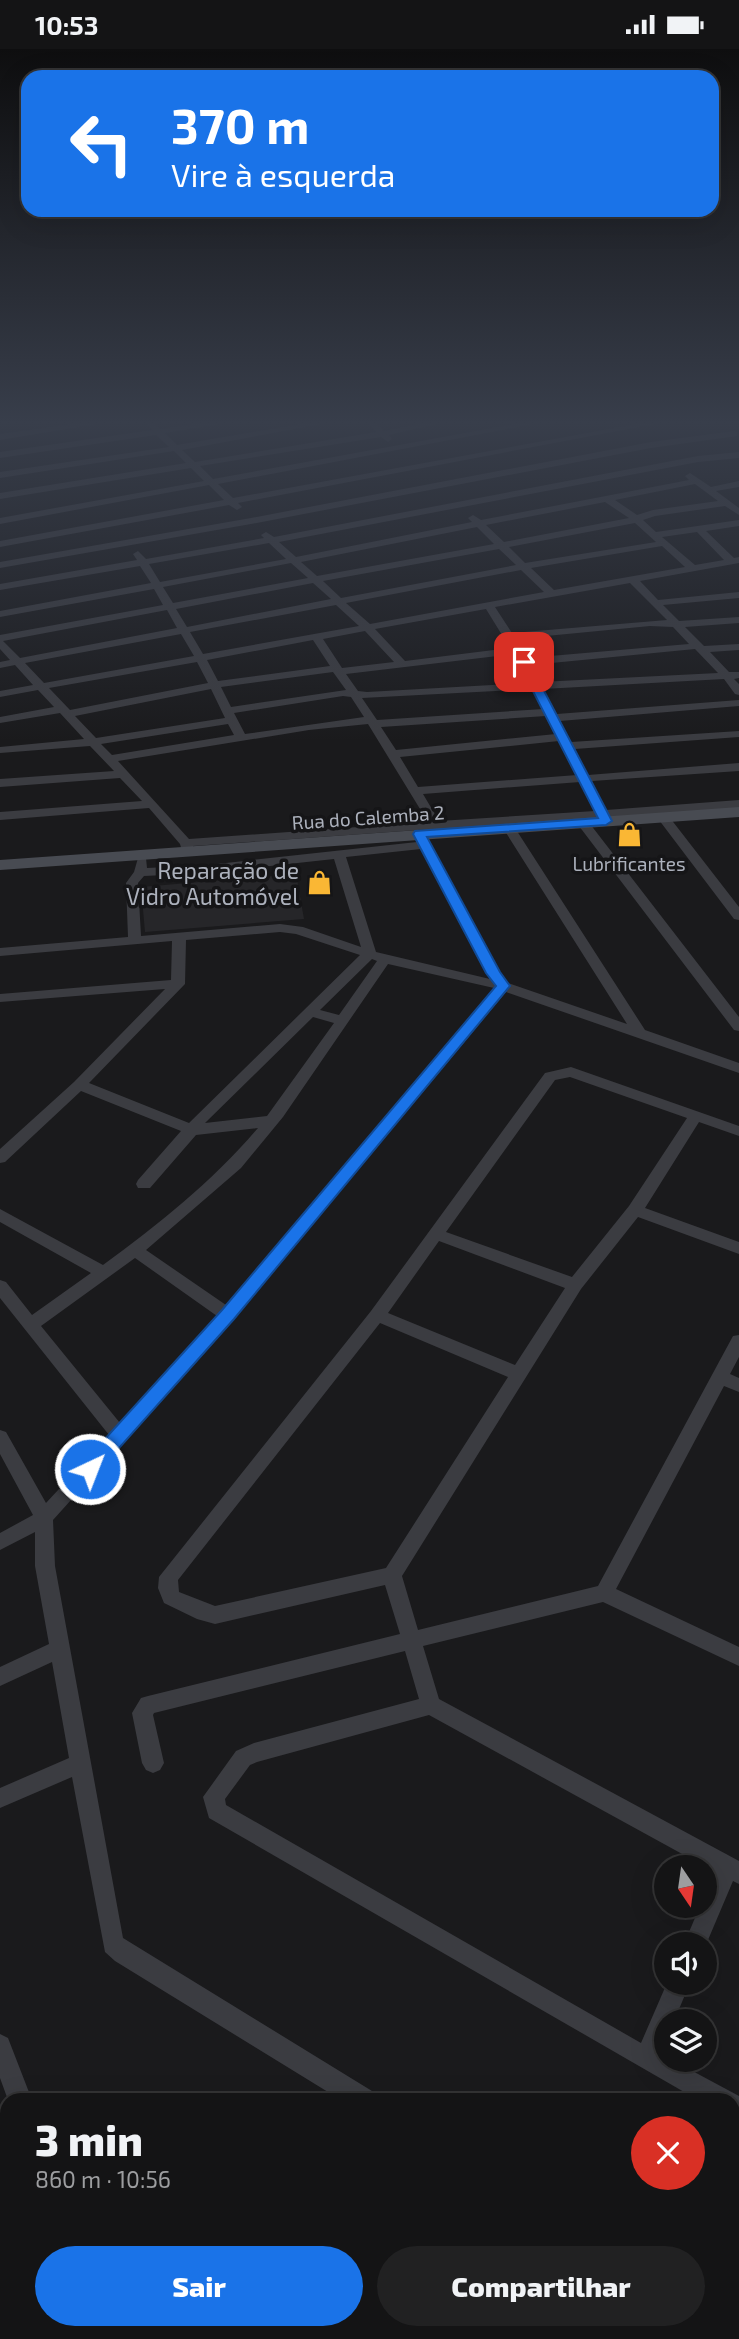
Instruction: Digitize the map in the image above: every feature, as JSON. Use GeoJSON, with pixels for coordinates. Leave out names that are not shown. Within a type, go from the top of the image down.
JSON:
{"type":"FeatureCollection","features":[{"type":"Feature","properties":{"kind":"main road","name":"Rua do Calemba 2"},"geometry":{"type":"LineString","coordinates":[[0,865],[142,863],[186,847],[305,850],[430,834],[583,823],[604,817],[663,817],[739,812]]}},
{"type":"Feature","properties":{"kind":"street"},"geometry":{"type":"LineString","coordinates":[[0,544],[92,527]]}},
{"type":"Feature","properties":{"kind":"street"},"geometry":{"type":"LineString","coordinates":[[121,527],[201,659],[241,738]]}},
{"type":"Feature","properties":{"kind":"street"},"geometry":{"type":"LineString","coordinates":[[0,565],[217,527]]}},
{"type":"Feature","properties":{"kind":"street"},"geometry":{"type":"LineString","coordinates":[[257,527],[368,628],[404,666]]}},
{"type":"Feature","properties":{"kind":"street"},"geometry":{"type":"LineString","coordinates":[[0,587],[341,527]]}},
{"type":"Feature","properties":{"kind":"street"},"geometry":{"type":"LineString","coordinates":[[0,614],[464,527]]}},
{"type":"Feature","properties":{"kind":"street"},"geometry":{"type":"LineString","coordinates":[[482,527],[552,594]]}},
{"type":"Feature","properties":{"kind":"street"},"geometry":{"type":"LineString","coordinates":[[0,638],[596,527]]}},
{"type":"Feature","properties":{"kind":"street"},"geometry":{"type":"LineString","coordinates":[[645,527],[692,568]]}},
{"type":"Feature","properties":{"kind":"street"},"geometry":{"type":"LineString","coordinates":[[655,535],[707,527]]}},
{"type":"Feature","properties":{"kind":"street"},"geometry":{"type":"LineString","coordinates":[[698,528],[732,561],[739,574]]}},
{"type":"Feature","properties":{"kind":"street"},"geometry":{"type":"LineString","coordinates":[[0,665],[524,566],[665,543]]}},
{"type":"Feature","properties":{"kind":"street"},"geometry":{"type":"LineString","coordinates":[[0,694],[732,561]]}},
{"type":"Feature","properties":{"kind":"street"},"geometry":{"type":"LineString","coordinates":[[632,579],[674,624],[733,676],[739,692]]}},
{"type":"Feature","properties":{"kind":"street"},"geometry":{"type":"LineString","coordinates":[[654,603],[739,595]]}},
{"type":"Feature","properties":{"kind":"street"},"geometry":{"type":"LineString","coordinates":[[489,605],[524,662],[604,817]]}},
{"type":"Feature","properties":{"kind":"street"},"geometry":{"type":"LineString","coordinates":[[507,637],[650,623],[739,619]]}},
{"type":"Feature","properties":{"kind":"street"},"geometry":{"type":"LineString","coordinates":[[317,638],[415,791],[430,834],[493,973],[503,986]]}},
{"type":"Feature","properties":{"kind":"street"},"geometry":{"type":"LineString","coordinates":[[0,643],[152,804],[186,847],[430,834],[739,804]]}},
{"type":"Feature","properties":{"kind":"street"},"geometry":{"type":"LineString","coordinates":[[524,662],[739,647]]}},
{"type":"Feature","properties":{"kind":"street"},"geometry":{"type":"LineString","coordinates":[[0,720],[66,712],[214,685],[337,670],[404,666],[516,651]]}},
{"type":"Feature","properties":{"kind":"street"},"geometry":{"type":"LineString","coordinates":[[0,750],[90,741],[343,693],[356,695],[536,688],[733,676]]}},
{"type":"Feature","properties":{"kind":"street"},"geometry":{"type":"LineString","coordinates":[[107,759],[241,738],[373,722],[551,715],[739,703]]}},
{"type":"Feature","properties":{"kind":"street"},"geometry":{"type":"LineString","coordinates":[[391,754],[565,741],[739,734]]}},
{"type":"Feature","properties":{"kind":"street"},"geometry":{"type":"LineString","coordinates":[[415,791],[739,767]]}},
{"type":"Feature","properties":{"kind":"street"},"geometry":{"type":"LineString","coordinates":[[0,783],[122,774]]}},
{"type":"Feature","properties":{"kind":"street"},"geometry":{"type":"LineString","coordinates":[[0,816],[152,804]]}},
{"type":"Feature","properties":{"kind":"street"},"geometry":{"type":"LineString","coordinates":[[663,817],[739,916]]}},
{"type":"Feature","properties":{"kind":"street"},"geometry":{"type":"LineString","coordinates":[[583,823],[739,1027]]}},
{"type":"Feature","properties":{"kind":"street"},"geometry":{"type":"LineString","coordinates":[[509,828],[640,1034]]}},
{"type":"Feature","properties":{"kind":"street"},"geometry":{"type":"LineString","coordinates":[[135,940],[132,883],[142,863],[207,869],[305,850],[339,855],[430,834]]}},
{"type":"Feature","properties":{"kind":"street"},"geometry":{"type":"LineString","coordinates":[[339,855],[370,953]]}},
{"type":"Feature","properties":{"kind":"street"},"geometry":{"type":"LineString","coordinates":[[0,952],[280,928],[298,930],[385,959],[503,986],[739,1067]]}},
{"type":"Feature","properties":{"kind":"street"},"geometry":{"type":"LineString","coordinates":[[0,1158],[79,1085],[178,984],[179,936]]}},
{"type":"Feature","properties":{"kind":"street"},"geometry":{"type":"LineString","coordinates":[[144,1184],[192,1130],[370,953]]}},
{"type":"Feature","properties":{"kind":"street"},"geometry":{"type":"LineString","coordinates":[[30,1325],[135,1250],[236,1164],[344,1021],[385,959]]}},
{"type":"Feature","properties":{"kind":"street"},"geometry":{"type":"LineString","coordinates":[[0,998],[178,984]]}},
{"type":"Feature","properties":{"kind":"street"},"geometry":{"type":"LineString","coordinates":[[0,1542],[44,1518],[120,1436],[228,1315],[503,986]]}},
{"type":"Feature","properties":{"kind":"street"},"geometry":{"type":"LineString","coordinates":[[310,1011],[344,1021]]}},
{"type":"Feature","properties":{"kind":"street"},"geometry":{"type":"LineString","coordinates":[[696,1115],[635,1210],[575,1285],[392,1575],[215,1615],[204,1613],[171,1597],[169,1577],[377,1315],[550,1076],[571,1072],[696,1115],[739,1131]]}},
{"type":"Feature","properties":{"kind":"street"},"geometry":{"type":"LineString","coordinates":[[79,1085],[192,1130],[271,1121]]}},
{"type":"Feature","properties":{"kind":"street"},"geometry":{"type":"LineString","coordinates":[[635,1210],[739,1248]]}},
{"type":"Feature","properties":{"kind":"street"},"geometry":{"type":"LineString","coordinates":[[0,1215],[102,1272]]}},
{"type":"Feature","properties":{"kind":"street"},"geometry":{"type":"LineString","coordinates":[[436,1234],[575,1285]]}},
{"type":"Feature","properties":{"kind":"street"},"geometry":{"type":"LineString","coordinates":[[135,1250],[228,1315]]}},
{"type":"Feature","properties":{"kind":"street"},"geometry":{"type":"LineString","coordinates":[[0,1286],[120,1436]]}},
{"type":"Feature","properties":{"kind":"street"},"geometry":{"type":"LineString","coordinates":[[377,1315],[519,1374]]}},
{"type":"Feature","properties":{"kind":"street"},"geometry":{"type":"LineString","coordinates":[[604,1593],[739,1341]]}},
{"type":"Feature","properties":{"kind":"street"},"geometry":{"type":"LineString","coordinates":[[719,1377],[739,1385]]}},
{"type":"Feature","properties":{"kind":"street"},"geometry":{"type":"LineString","coordinates":[[0,1437],[44,1518],[45,1566],[113,1944],[134,1960],[352,2093]]}},
{"type":"Feature","properties":{"kind":"street"},"geometry":{"type":"LineString","coordinates":[[392,1575],[431,1705]]}},
{"type":"Feature","properties":{"kind":"street"},"geometry":{"type":"LineString","coordinates":[[153,1763],[142,1713],[148,1705],[604,1593],[739,1657]]}},
{"type":"Feature","properties":{"kind":"street"},"geometry":{"type":"LineString","coordinates":[[0,1677],[60,1648]]}},
{"type":"Feature","properties":{"kind":"street"},"geometry":{"type":"LineString","coordinates":[[701,1932],[734,1870],[431,1705],[243,1758],[214,1797],[217,1811],[709,2093]]}},
{"type":"Feature","properties":{"kind":"street"},"geometry":{"type":"LineString","coordinates":[[0,1798],[82,1762]]}},
{"type":"Feature","properties":{"kind":"street"},"geometry":{"type":"LineString","coordinates":[[646,2059],[674,1995]]}},
{"type":"Feature","properties":{"kind":"street"},"geometry":{"type":"LineString","coordinates":[[0,2046],[17,2093]]}},
{"type":"Feature","properties":{"kind":"shaded area"},"geometry":{"type":"Polygon","coordinates":[[[296,874],[304,919],[145,932],[141,887],[296,874]]]}},
{"type":"Feature","properties":{"kind":"place","name":"Lubrificantes"},"geometry":{"type":"Point","coordinates":[629,835]}},
{"type":"Feature","properties":{"kind":"place","name":"Reparação de Vidro Automóvel"},"geometry":{"type":"Point","coordinates":[319,883]}},
{"type":"Feature","properties":{"kind":"route"},"geometry":{"type":"LineString","coordinates":[[90,1469],[228,1315],[503,986],[493,973],[419,834],[606,821],[524,662]]}}]}
